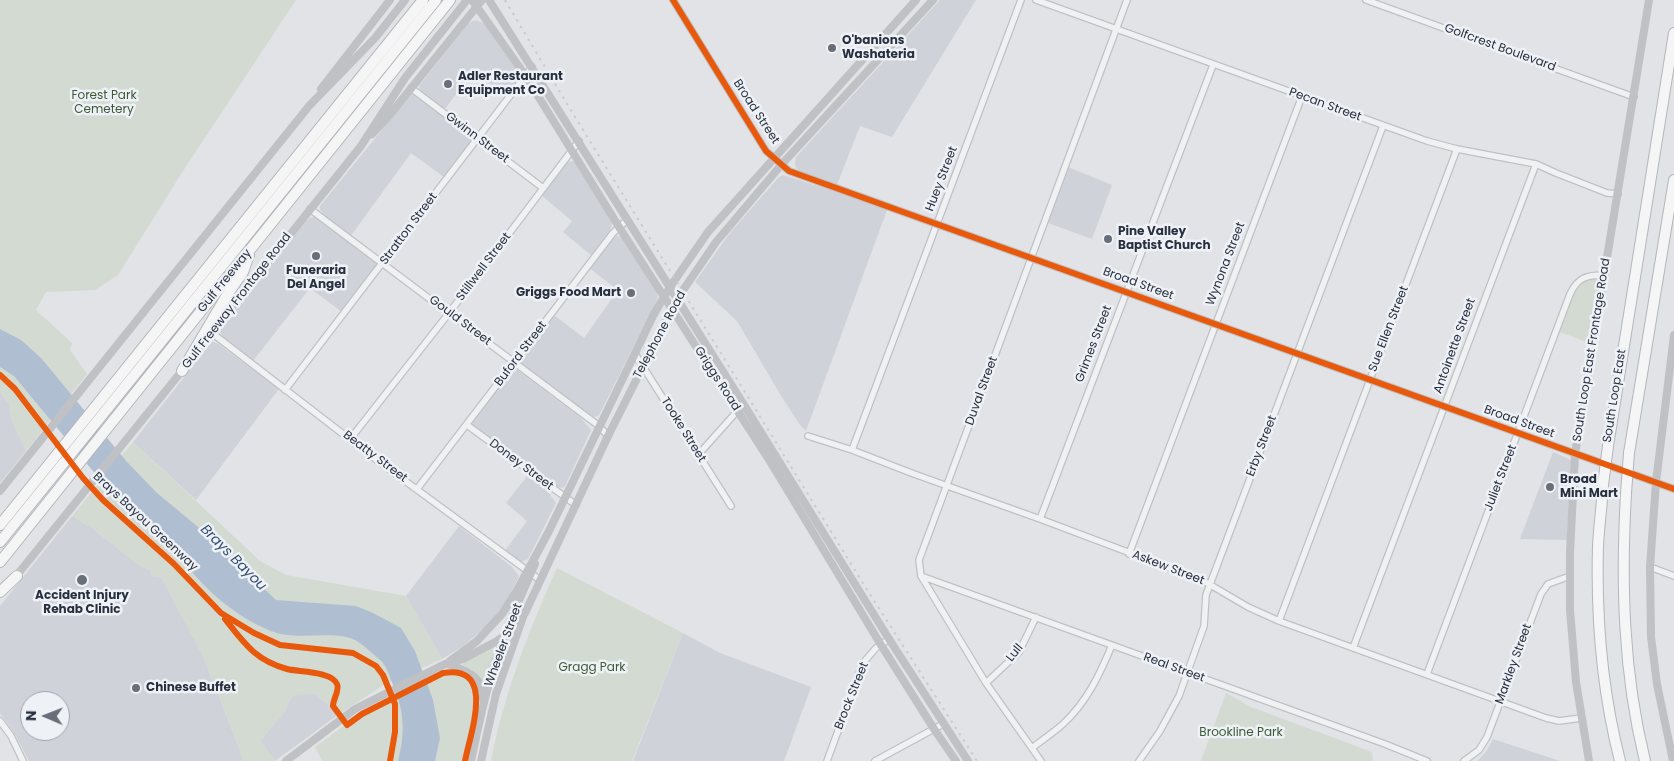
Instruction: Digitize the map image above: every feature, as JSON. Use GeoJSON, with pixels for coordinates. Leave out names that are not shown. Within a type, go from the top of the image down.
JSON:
{"type":"FeatureCollection","features":[{"type":"Feature","properties":{"kind":"highway"},"geometry":{"type":"LineString","coordinates":[[405,23],[414,0]]}},
{"type":"Feature","properties":{"kind":"highway","name":"Gulf Freeway"},"geometry":{"type":"LineString","coordinates":[[0,525],[45,468],[251,248],[377,74],[405,23],[423,0]]}},
{"type":"Feature","properties":{"kind":"highway","name":"Gulf Freeway"},"geometry":{"type":"LineString","coordinates":[[0,542],[436,0]]}},
{"type":"Feature","properties":{"kind":"highway","name":"Gulf Freeway"},"geometry":{"type":"LineString","coordinates":[[377,74],[450,0]]}},
{"type":"Feature","properties":{"kind":"highway","name":"South Loop East"},"geometry":{"type":"LineString","coordinates":[[1620,761],[1600,646],[1598,545],[1608,446],[1674,33]]}},
{"type":"Feature","properties":{"kind":"highway","name":"South Loop East"},"geometry":{"type":"LineString","coordinates":[[1645,761],[1638,730],[1630,674],[1623,597],[1623,552],[1629,453],[1674,180]]}},
{"type":"Feature","properties":{"kind":"highway"},"geometry":{"type":"LineString","coordinates":[[182,371],[227,295],[243,272],[251,248]]}},
{"type":"Feature","properties":{"kind":"highway","name":"Gulf Freeway"},"geometry":{"type":"LineString","coordinates":[[0,562],[57,489],[142,366]]}},
{"type":"Feature","properties":{"kind":"highway"},"geometry":{"type":"LineString","coordinates":[[0,592],[17,576]]}},
{"type":"Feature","properties":{"kind":"main road"},"geometry":{"type":"LineString","coordinates":[[315,99],[326,80],[390,0]]}},
{"type":"Feature","properties":{"kind":"main road"},"geometry":{"type":"LineString","coordinates":[[0,490],[315,99],[376,38],[405,0]]}},
{"type":"Feature","properties":{"kind":"main road","name":"Griggs Road"},"geometry":{"type":"LineString","coordinates":[[489,0],[744,404],[889,639],[968,761]]}},
{"type":"Feature","properties":{"kind":"main road","name":"Broad Street"},"geometry":{"type":"LineString","coordinates":[[673,0],[766,152],[789,171],[1674,489]]}},
{"type":"Feature","properties":{"kind":"main road","name":"Telephone Road"},"geometry":{"type":"LineString","coordinates":[[446,664],[477,641],[502,614],[529,573],[664,296],[708,232],[916,0]]}},
{"type":"Feature","properties":{"kind":"main road","name":"Telephone Road"},"geometry":{"type":"LineString","coordinates":[[286,761],[355,709],[446,664],[472,655],[496,642],[505,635],[525,612],[608,436],[677,299],[716,242],[782,164],[933,0]]}},
{"type":"Feature","properties":{"kind":"main road","name":"South Loop East Frontage Road"},"geometry":{"type":"LineString","coordinates":[[1589,761],[1581,718],[1573,645],[1570,576],[1571,517],[1576,454],[1649,0]]}},
{"type":"Feature","properties":{"kind":"main road"},"geometry":{"type":"LineString","coordinates":[[361,146],[388,118],[474,2]]}},
{"type":"Feature","properties":{"kind":"main road","name":"Griggs Road"},"geometry":{"type":"LineString","coordinates":[[474,2],[525,75],[738,411],[881,644],[956,761]]}},
{"type":"Feature","properties":{"kind":"main road","name":"Gulf Freeway Frontage Road"},"geometry":{"type":"LineString","coordinates":[[0,597],[361,146],[405,78],[474,2]]}},
{"type":"Feature","properties":{"kind":"main road"},"geometry":{"type":"LineString","coordinates":[[1674,335],[1671,381],[1656,482],[1650,567],[1651,636],[1657,684],[1671,740],[1674,761]]}},
{"type":"Feature","properties":{"kind":"main road","name":"Wheeler Street"},"geometry":{"type":"LineString","coordinates":[[471,761],[483,705],[505,635],[529,573]]}},
{"type":"Feature","properties":{"kind":"main road","name":"Wheeler Street"},"geometry":{"type":"LineString","coordinates":[[481,761],[496,694],[525,612]]}},
{"type":"Feature","properties":{"kind":"main road"},"geometry":{"type":"LineString","coordinates":[[446,664],[469,672],[479,681],[483,691],[483,705]]}},
{"type":"Feature","properties":{"kind":"street","name":"Huey Street"},"geometry":{"type":"LineString","coordinates":[[852,450],[1021,0]]}},
{"type":"Feature","properties":{"kind":"street","name":"Pecan Street"},"geometry":{"type":"LineString","coordinates":[[1036,0],[1383,126],[1457,149],[1536,164],[1607,193],[1618,194]]}},
{"type":"Feature","properties":{"kind":"street","name":"Duval Street"},"geometry":{"type":"LineString","coordinates":[[920,576],[919,560],[1127,0]]}},
{"type":"Feature","properties":{"kind":"street","name":"Golfcrest Boulevard"},"geometry":{"type":"LineString","coordinates":[[1366,0],[1634,97]]}},
{"type":"Feature","properties":{"kind":"street","name":"Grimes Street"},"geometry":{"type":"LineString","coordinates":[[1040,519],[1213,65]]}},
{"type":"Feature","properties":{"kind":"street","name":"Stratton Street"},"geometry":{"type":"LineString","coordinates":[[285,390],[532,67]]}},
{"type":"Feature","properties":{"kind":"street","name":"Gwinn Street"},"geometry":{"type":"LineString","coordinates":[[411,88],[542,188]]}},
{"type":"Feature","properties":{"kind":"street","name":"Wynona Street"},"geometry":{"type":"LineString","coordinates":[[1129,554],[1302,96]]}},
{"type":"Feature","properties":{"kind":"street","name":"Erby Street"},"geometry":{"type":"LineString","coordinates":[[1139,761],[1171,714],[1188,672],[1204,626],[1204,604],[1210,585],[1383,126]]}},
{"type":"Feature","properties":{"kind":"street","name":"Stillwell Street"},"geometry":{"type":"LineString","coordinates":[[351,438],[449,313],[579,141]]}},
{"type":"Feature","properties":{"kind":"street","name":"Sue Ellen Street"},"geometry":{"type":"LineString","coordinates":[[1279,621],[1457,149]]}},
{"type":"Feature","properties":{"kind":"street","name":"Antoinette Street"},"geometry":{"type":"LineString","coordinates":[[1353,648],[1536,164]]}},
{"type":"Feature","properties":{"kind":"street","name":"Gould Street"},"geometry":{"type":"LineString","coordinates":[[310,209],[515,362],[599,426],[608,436]]}},
{"type":"Feature","properties":{"kind":"street","name":"Buford Street"},"geometry":{"type":"LineString","coordinates":[[417,489],[613,233],[627,220]]}},
{"type":"Feature","properties":{"kind":"street","name":"Juliet Street"},"geometry":{"type":"LineString","coordinates":[[1427,674],[1573,288],[1582,278],[1589,275],[1605,275]]}},
{"type":"Feature","properties":{"kind":"street","name":"Beatty Street"},"geometry":{"type":"LineString","coordinates":[[212,332],[285,390],[540,580]]}},
{"type":"Feature","properties":{"kind":"street","name":"Tooke Street"},"geometry":{"type":"LineString","coordinates":[[635,354],[730,506]]}},
{"type":"Feature","properties":{"kind":"street"},"geometry":{"type":"LineString","coordinates":[[698,455],[744,404]]}},
{"type":"Feature","properties":{"kind":"street","name":"Doney Street"},"geometry":{"type":"LineString","coordinates":[[467,425],[576,505]]}},
{"type":"Feature","properties":{"kind":"street","name":"Askew Street"},"geometry":{"type":"LineString","coordinates":[[808,436],[852,450],[1202,580],[1254,611],[1353,648],[1553,720],[1581,718]]}},
{"type":"Feature","properties":{"kind":"street"},"geometry":{"type":"LineString","coordinates":[[1650,567],[1674,576]]}},
{"type":"Feature","properties":{"kind":"street"},"geometry":{"type":"LineString","coordinates":[[920,576],[986,683],[1041,761]]}},
{"type":"Feature","properties":{"kind":"street","name":"Real Street"},"geometry":{"type":"LineString","coordinates":[[920,576],[1188,672],[1427,761]]}},
{"type":"Feature","properties":{"kind":"street","name":"Markley Street"},"geometry":{"type":"LineString","coordinates":[[1464,761],[1474,755],[1487,737],[1541,594],[1548,584],[1570,576]]}},
{"type":"Feature","properties":{"kind":"street","name":"Lull"},"geometry":{"type":"LineString","coordinates":[[986,683],[1019,652],[1036,617]]}},
{"type":"Feature","properties":{"kind":"street","name":"Brock Street"},"geometry":{"type":"LineString","coordinates":[[827,761],[863,663],[881,644],[889,639]]}},
{"type":"Feature","properties":{"kind":"street"},"geometry":{"type":"LineString","coordinates":[[1032,748],[1062,724],[1088,694],[1097,680],[1112,645]]}},
{"type":"Feature","properties":{"kind":"street"},"geometry":{"type":"LineString","coordinates":[[0,721],[11,736],[23,761]]}},
{"type":"Feature","properties":{"kind":"street"},"geometry":{"type":"LineString","coordinates":[[875,761],[943,724]]}},
{"type":"Feature","properties":{"kind":"shaded area"},"geometry":{"type":"Polygon","coordinates":[[[940,0],[976,0],[892,137],[860,126],[837,185],[805,174],[797,169],[795,165],[796,157],[940,0]]]}},
{"type":"Feature","properties":{"kind":"shaded area"},"geometry":{"type":"Polygon","coordinates":[[[476,20],[485,24],[518,71],[518,77],[506,96],[473,72],[444,110],[421,92],[419,86],[468,23],[476,20]]]}},
{"type":"Feature","properties":{"kind":"shaded area"},"geometry":{"type":"Polygon","coordinates":[[[411,94],[414,94],[471,136],[472,141],[444,177],[411,153],[350,237],[327,218],[320,210],[320,206],[411,94]]]}},
{"type":"Feature","properties":{"kind":"shaded area"},"geometry":{"type":"Polygon","coordinates":[[[571,161],[576,162],[612,223],[610,231],[592,256],[563,232],[572,221],[541,195],[564,164],[571,161]]]}},
{"type":"Feature","properties":{"kind":"shaded area"},"geometry":{"type":"Polygon","coordinates":[[[1068,167],[1112,185],[1092,239],[1048,223],[1068,167]]]}},
{"type":"Feature","properties":{"kind":"shaded area"},"geometry":{"type":"Polygon","coordinates":[[[783,175],[887,210],[806,431],[780,394],[737,321],[695,282],[729,234],[778,178],[783,175]]]}},
{"type":"Feature","properties":{"kind":"shaded area"},"geometry":{"type":"Polygon","coordinates":[[[315,217],[377,261],[378,265],[342,312],[310,288],[253,361],[223,337],[220,332],[221,329],[307,220],[315,217]]]}},
{"type":"Feature","properties":{"kind":"shaded area"},"geometry":{"type":"Polygon","coordinates":[[[617,236],[622,237],[657,292],[658,298],[599,415],[595,417],[589,415],[521,365],[519,360],[554,315],[584,338],[618,290],[589,268],[610,241],[617,236]]]}},
{"type":"Feature","properties":{"kind":"shaded area"},"geometry":{"type":"Polygon","coordinates":[[[212,342],[217,343],[279,389],[196,500],[133,442],[212,342]]]}},
{"type":"Feature","properties":{"kind":"shaded area"},"geometry":{"type":"Polygon","coordinates":[[[516,369],[580,417],[591,430],[565,486],[562,488],[553,486],[473,426],[473,422],[512,370],[516,369]]]}},
{"type":"Feature","properties":{"kind":"shaded area"},"geometry":{"type":"Polygon","coordinates":[[[0,392],[9,404],[12,421],[26,451],[0,483],[0,392]]]}},
{"type":"Feature","properties":{"kind":"shaded area"},"geometry":{"type":"Polygon","coordinates":[[[1553,452],[1569,459],[1571,462],[1567,540],[1520,539],[1553,452]]]}},
{"type":"Feature","properties":{"kind":"shaded area"},"geometry":{"type":"Polygon","coordinates":[[[528,475],[546,489],[556,503],[528,559],[520,562],[504,552],[527,521],[506,503],[528,475]]]}},
{"type":"Feature","properties":{"kind":"shaded area"},"geometry":{"type":"Polygon","coordinates":[[[72,516],[92,528],[139,565],[152,571],[151,576],[162,578],[204,658],[244,761],[29,761],[16,736],[0,713],[0,606],[72,516]]]}},
{"type":"Feature","properties":{"kind":"shaded area"},"geometry":{"type":"Polygon","coordinates":[[[459,526],[512,567],[519,576],[507,600],[491,622],[462,647],[442,659],[406,596],[459,526]]]}},
{"type":"Feature","properties":{"kind":"shaded area"},"geometry":{"type":"Polygon","coordinates":[[[683,633],[720,653],[811,687],[784,761],[633,761],[683,633]]]}},
{"type":"Feature","properties":{"kind":"shaded area"},"geometry":{"type":"Polygon","coordinates":[[[306,693],[315,694],[339,714],[275,761],[260,741],[285,711],[291,698],[306,693]]]}},
{"type":"Feature","properties":{"kind":"shaded area"},"geometry":{"type":"Polygon","coordinates":[[[1493,739],[1560,761],[1477,761],[1486,752],[1493,739]]]}},
{"type":"Feature","properties":{"kind":"green space","name":"Forest Park Cemetery"},"geometry":{"type":"Polygon","coordinates":[[[0,0],[296,0],[181,174],[118,275],[95,290],[46,292],[36,310],[72,343],[70,350],[87,374],[26,451],[12,421],[9,404],[0,392],[0,0]]]}},
{"type":"Feature","properties":{"kind":"green space"},"geometry":{"type":"Polygon","coordinates":[[[1592,279],[1601,282],[1589,343],[1560,332],[1574,293],[1585,282],[1592,279]]]}},
{"type":"Feature","properties":{"kind":"green space"},"geometry":{"type":"Polygon","coordinates":[[[133,442],[260,561],[286,575],[406,596],[442,659],[385,684],[339,714],[315,694],[296,695],[291,698],[285,711],[260,741],[275,761],[244,761],[204,658],[162,578],[151,576],[152,571],[139,565],[92,528],[72,516],[133,442]]]}},
{"type":"Feature","properties":{"kind":"green space","name":"Gragg Park"},"geometry":{"type":"Polygon","coordinates":[[[557,568],[683,633],[632,761],[491,761],[496,736],[518,663],[557,568]]]}},
{"type":"Feature","properties":{"kind":"green space"},"geometry":{"type":"Polygon","coordinates":[[[494,646],[496,649],[485,682],[483,682],[462,662],[494,646]]]}},
{"type":"Feature","properties":{"kind":"green space"},"geometry":{"type":"Polygon","coordinates":[[[453,669],[470,677],[477,685],[480,695],[479,709],[467,761],[322,761],[315,747],[361,713],[445,671],[453,669]]]}},
{"type":"Feature","properties":{"kind":"green space","name":"Brookline Park"},"geometry":{"type":"Polygon","coordinates":[[[1226,693],[1251,707],[1372,752],[1373,761],[1201,761],[1226,693]]]}},
{"type":"Feature","properties":{"kind":"water"},"geometry":{"type":"Polygon","coordinates":[[[0,329],[21,340],[41,358],[127,462],[157,493],[204,532],[276,600],[356,606],[401,628],[415,651],[433,700],[440,738],[435,761],[398,761],[403,730],[399,700],[388,671],[380,660],[362,644],[350,638],[340,636],[300,636],[271,631],[244,617],[206,587],[195,576],[177,551],[92,470],[14,376],[0,367],[0,329]]]}},
{"type":"Feature","properties":{"kind":"railway"},"geometry":{"type":"LineString","coordinates":[[505,0],[567,104],[864,585],[977,761]]}},
{"type":"Feature","properties":{"kind":"cycle path"},"geometry":{"type":"LineString","coordinates":[[673,0],[766,151],[789,171],[1674,489]]}},
{"type":"Feature","properties":{"kind":"cycle path","name":"Brays Bayou Greenway"},"geometry":{"type":"LineString","coordinates":[[0,375],[15,389],[83,478],[103,500],[174,564],[221,613],[254,633],[280,645],[353,653],[376,666],[383,675],[395,704],[395,732],[390,761]]}},
{"type":"Feature","properties":{"kind":"cycle path"},"geometry":{"type":"LineString","coordinates":[[225,619],[251,650],[266,661],[287,669],[322,674],[334,680],[338,689],[333,706],[347,725],[362,714],[443,673],[460,673],[470,679],[475,690],[476,704],[465,761]]}},
{"type":"Feature","properties":{"kind":"place","name":"O'banions Washateria"},"geometry":{"type":"Point","coordinates":[832,48]}},
{"type":"Feature","properties":{"kind":"place","name":"Adler Restaurant Equipment Co"},"geometry":{"type":"Point","coordinates":[448,84]}},
{"type":"Feature","properties":{"kind":"place","name":"Pine Valley Baptist Church"},"geometry":{"type":"Point","coordinates":[1108,239]}},
{"type":"Feature","properties":{"kind":"place","name":"Funeraria Del Angel"},"geometry":{"type":"Point","coordinates":[316,256]}},
{"type":"Feature","properties":{"kind":"place","name":"Griggs Food Mart"},"geometry":{"type":"Point","coordinates":[631,293]}},
{"type":"Feature","properties":{"kind":"place","name":"Broad Mini Mart"},"geometry":{"type":"Point","coordinates":[1550,487]}},
{"type":"Feature","properties":{"kind":"place","name":"Accident Injury Rehab Clinic"},"geometry":{"type":"Point","coordinates":[82,580]}},
{"type":"Feature","properties":{"kind":"place","name":"Chinese Buffet"},"geometry":{"type":"Point","coordinates":[136,688]}},
{"type":"Feature","properties":{"kind":"water label","name":"Brays Bayou"},"geometry":{"type":"Point","coordinates":[233,558]}}]}
